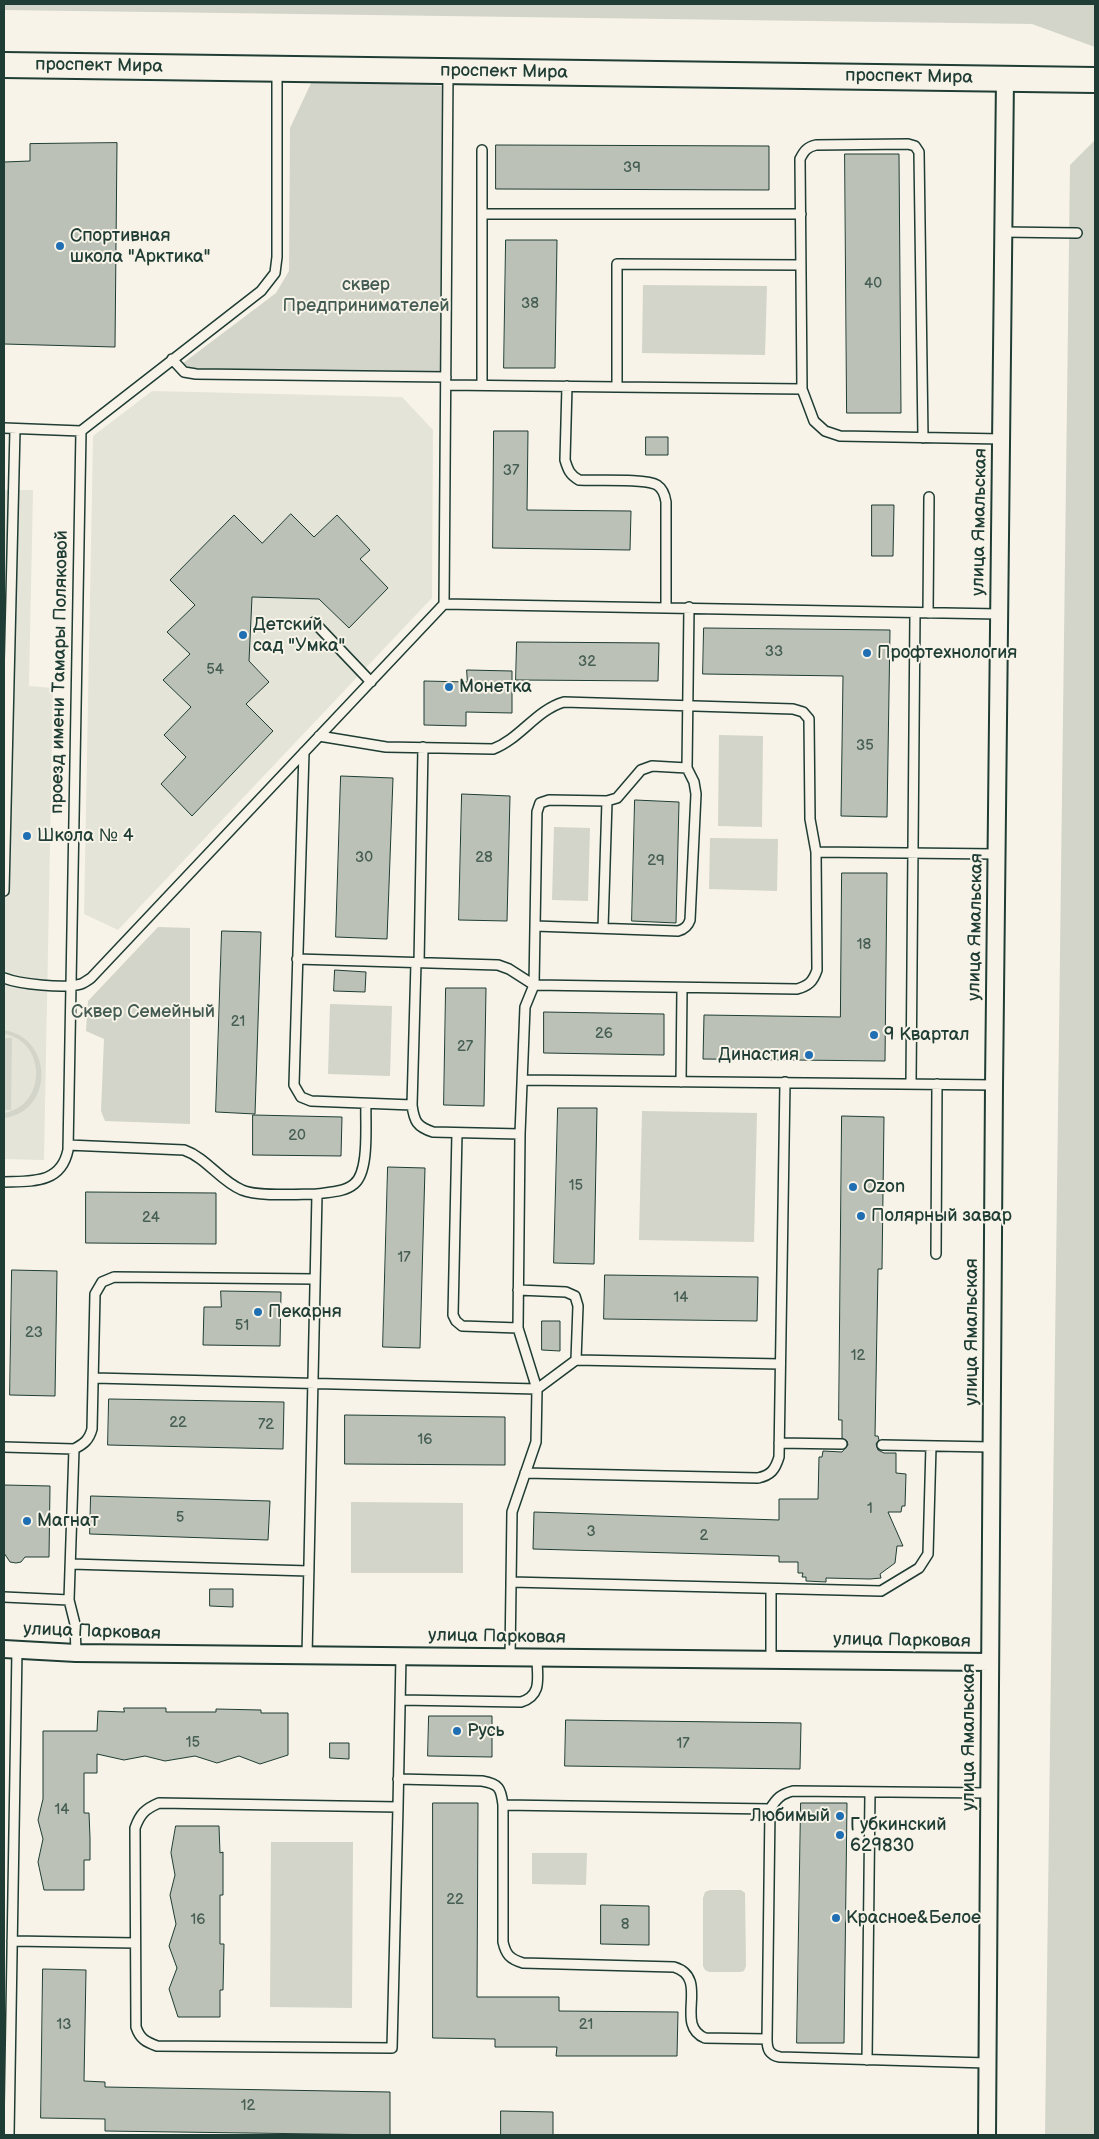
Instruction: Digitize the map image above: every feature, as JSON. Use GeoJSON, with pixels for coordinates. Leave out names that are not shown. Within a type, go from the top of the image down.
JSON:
{"type":"FeatureCollection","features":[{"type":"Feature","properties":{"kind":"main road","name":"проспект Мира"},"geometry":{"type":"LineString","coordinates":[[4,65],[1095,80]]}},
{"type":"Feature","properties":{"kind":"street","name":"улица Ямальская"},"geometry":{"type":"LineString","coordinates":[[987,2135],[996,854],[1005,78]]}},
{"type":"Feature","properties":{"kind":"street","name":"улица Парковая"},"geometry":{"type":"LineString","coordinates":[[10,1650],[76,1654],[990,1662]]}},
{"type":"Feature","properties":{"kind":"lane"},"geometry":{"type":"LineString","coordinates":[[4,428],[81,431],[261,291],[275,273],[277,257],[277,69]]}},
{"type":"Feature","properties":{"kind":"lane"},"geometry":{"type":"LineString","coordinates":[[4,978],[22,983],[69,985],[80,984],[91,978],[444,604],[448,71]]}},
{"type":"Feature","properties":{"kind":"lane"},"geometry":{"type":"LineString","coordinates":[[923,438],[920,152],[915,146],[908,144],[816,144],[808,147],[803,152],[800,160],[802,389],[814,421],[825,431],[840,436],[923,438],[1002,438]]}},
{"type":"Feature","properties":{"kind":"lane"},"geometry":{"type":"LineString","coordinates":[[482,150],[482,385]]}},
{"type":"Feature","properties":{"kind":"lane"},"geometry":{"type":"LineString","coordinates":[[482,214],[801,214]]}},
{"type":"Feature","properties":{"kind":"lane"},"geometry":{"type":"LineString","coordinates":[[1003,232],[1077,234]]}},
{"type":"Feature","properties":{"kind":"lane"},"geometry":{"type":"LineString","coordinates":[[617,386],[617,264],[801,265]]}},
{"type":"Feature","properties":{"kind":"lane"},"geometry":{"type":"LineString","coordinates":[[172,359],[184,372],[196,374],[446,381],[482,385],[802,389]]}},
{"type":"Feature","properties":{"kind":"lane"},"geometry":{"type":"LineString","coordinates":[[567,386],[566,460],[568,470],[572,476],[579,480],[645,482],[657,485],[664,493],[666,502],[666,607]]}},
{"type":"Feature","properties":{"kind":"lane"},"geometry":{"type":"LineString","coordinates":[[4,891],[15,429]]}},
{"type":"Feature","properties":{"kind":"lane","name":"проезд имени Тамары Поляковой"},"geometry":{"type":"LineString","coordinates":[[4,1182],[32,1181],[48,1178],[66,1160],[68,1145],[69,985],[81,431]]}},
{"type":"Feature","properties":{"kind":"lane"},"geometry":{"type":"LineString","coordinates":[[928,613],[929,497]]}},
{"type":"Feature","properties":{"kind":"lane"},"geometry":{"type":"LineString","coordinates":[[444,604],[999,614]]}},
{"type":"Feature","properties":{"kind":"lane"},"geometry":{"type":"LineString","coordinates":[[535,926],[678,931],[688,925],[690,920],[696,794],[694,782],[687,768],[689,607]]}},
{"type":"Feature","properties":{"kind":"lane"},"geometry":{"type":"LineString","coordinates":[[911,1083],[915,613]]}},
{"type":"Feature","properties":{"kind":"lane"},"geometry":{"type":"LineString","coordinates":[[314,622],[371,682]]}},
{"type":"Feature","properties":{"kind":"lane"},"geometry":{"type":"LineString","coordinates":[[297,959],[498,965],[509,969],[534,985],[682,989],[797,989],[807,986],[814,979],[817,970],[816,852],[809,803],[810,729],[808,719],[803,712],[793,709],[564,702],[552,706],[505,745],[493,749],[378,746],[319,736]]}},
{"type":"Feature","properties":{"kind":"lane"},"geometry":{"type":"LineString","coordinates":[[424,748],[413,1120],[422,1129],[434,1132],[520,1134]]}},
{"type":"Feature","properties":{"kind":"lane"},"geometry":{"type":"LineString","coordinates":[[304,752],[294,1085],[301,1097],[311,1101],[412,1105]]}},
{"type":"Feature","properties":{"kind":"lane"},"geometry":{"type":"LineString","coordinates":[[510,1658],[512,1512],[536,1442],[537,1389],[518,1328],[518,1290],[520,1134],[526,1007],[534,985],[538,812],[540,803],[549,800],[607,801],[617,798],[641,770],[652,766],[687,768]]}},
{"type":"Feature","properties":{"kind":"lane"},"geometry":{"type":"LineString","coordinates":[[603,928],[607,801]]}},
{"type":"Feature","properties":{"kind":"lane"},"geometry":{"type":"LineString","coordinates":[[816,852],[996,854]]}},
{"type":"Feature","properties":{"kind":"lane"},"geometry":{"type":"LineString","coordinates":[[681,1082],[682,989]]}},
{"type":"Feature","properties":{"kind":"lane"},"geometry":{"type":"LineString","coordinates":[[523,1080],[994,1085]]}},
{"type":"Feature","properties":{"kind":"lane"},"geometry":{"type":"LineString","coordinates":[[526,1473],[758,1478],[768,1475],[775,1468],[779,1457],[785,1082]]}},
{"type":"Feature","properties":{"kind":"lane"},"geometry":{"type":"LineString","coordinates":[[936,1254],[937,1084]]}},
{"type":"Feature","properties":{"kind":"lane"},"geometry":{"type":"LineString","coordinates":[[68,1145],[184,1150],[195,1154],[243,1191],[317,1194],[342,1190],[354,1185],[360,1178],[364,1167],[366,1104]]}},
{"type":"Feature","properties":{"kind":"lane"},"geometry":{"type":"LineString","coordinates":[[457,1133],[453,1314],[456,1321],[462,1326],[518,1328]]}},
{"type":"Feature","properties":{"kind":"lane"},"geometry":{"type":"LineString","coordinates":[[307,1656],[317,1194]]}},
{"type":"Feature","properties":{"kind":"lane"},"geometry":{"type":"LineString","coordinates":[[4,1447],[74,1449],[83,1445],[89,1437],[92,1428],[96,1294],[102,1282],[114,1277],[315,1279]]}},
{"type":"Feature","properties":{"kind":"lane"},"geometry":{"type":"LineString","coordinates":[[518,1290],[566,1292],[575,1296],[578,1306],[576,1360]]}},
{"type":"Feature","properties":{"kind":"lane"},"geometry":{"type":"LineString","coordinates":[[94,1378],[537,1389],[576,1360],[780,1364]]}},
{"type":"Feature","properties":{"kind":"lane"},"geometry":{"type":"LineString","coordinates":[[779,1443],[842,1444]]}},
{"type":"Feature","properties":{"kind":"lane"},"geometry":{"type":"LineString","coordinates":[[882,1445],[991,1447]]}},
{"type":"Feature","properties":{"kind":"lane"},"geometry":{"type":"LineString","coordinates":[[511,1582],[881,1591],[919,1568],[928,1554],[931,1446]]}},
{"type":"Feature","properties":{"kind":"lane"},"geometry":{"type":"LineString","coordinates":[[74,1449],[69,1600],[74,1624],[76,1654]]}},
{"type":"Feature","properties":{"kind":"lane"},"geometry":{"type":"LineString","coordinates":[[71,1564],[309,1571]]}},
{"type":"Feature","properties":{"kind":"lane"},"geometry":{"type":"LineString","coordinates":[[771,1660],[772,1589]]}},
{"type":"Feature","properties":{"kind":"lane"},"geometry":{"type":"LineString","coordinates":[[4,1597],[69,1600]]}},
{"type":"Feature","properties":{"kind":"lane"},"geometry":{"type":"LineString","coordinates":[[9,2135],[12,1941],[10,1650]]}},
{"type":"Feature","properties":{"kind":"lane"},"geometry":{"type":"LineString","coordinates":[[398,1807],[159,1803],[146,1808],[139,1816],[135,1828],[136,2027],[139,2036],[147,2043],[158,2046],[392,2048],[398,1807],[401,1656]]}},
{"type":"Feature","properties":{"kind":"lane"},"geometry":{"type":"LineString","coordinates":[[400,1700],[521,1702],[529,1700],[535,1694],[537,1686],[537,1658]]}},
{"type":"Feature","properties":{"kind":"lane"},"geometry":{"type":"LineString","coordinates":[[398,1779],[494,1783],[501,1791],[503,1805],[504,1942],[505,1953],[512,1960],[523,1963],[674,1968],[684,1970],[688,1975],[691,1985],[691,2021],[697,2035],[705,2038],[767,2039]]}},
{"type":"Feature","properties":{"kind":"lane"},"geometry":{"type":"LineString","coordinates":[[987,2062],[774,2056],[769,2052],[767,2039],[770,1809],[776,1798],[784,1793],[793,1791],[989,1793]]}},
{"type":"Feature","properties":{"kind":"lane"},"geometry":{"type":"LineString","coordinates":[[867,2060],[870,1792]]}},
{"type":"Feature","properties":{"kind":"lane"},"geometry":{"type":"LineString","coordinates":[[503,1805],[770,1809]]}},
{"type":"Feature","properties":{"kind":"lane"},"geometry":{"type":"LineString","coordinates":[[12,1941],[135,1943]]}},
{"type":"Feature","properties":{"kind":"shaded area","name":"Детский сад \"Умка\""},"geometry":{"type":"Polygon","coordinates":[[[152,391],[402,397],[433,430],[432,598],[118,930],[84,914],[93,436],[152,391]]]}},
{"type":"Feature","properties":{"kind":"shaded area","name":"Школа № 4"},"geometry":{"type":"Polygon","coordinates":[[[4,490],[33,490],[29,686],[53,688],[44,1160],[4,1159],[4,490]]]}},
{"type":"Feature","properties":{"kind":"green space"},"geometry":{"type":"Polygon","coordinates":[[[4,4],[1095,4],[1095,47],[1032,24],[4,10],[4,4]]]}},
{"type":"Feature","properties":{"kind":"green space","name":"сквер Предпринимателей"},"geometry":{"type":"Polygon","coordinates":[[[312,81],[448,86],[446,377],[206,374],[178,367],[276,293],[289,271],[290,128],[312,81]]]}},
{"type":"Feature","properties":{"kind":"green space"},"geometry":{"type":"Polygon","coordinates":[[[1095,140],[1095,2135],[1045,2135],[1070,165],[1095,140]]]}},
{"type":"Feature","properties":{"kind":"green space"},"geometry":{"type":"Polygon","coordinates":[[[643,285],[767,286],[765,355],[642,353],[643,285]]]}},
{"type":"Feature","properties":{"kind":"green space"},"geometry":{"type":"Polygon","coordinates":[[[719,735],[763,736],[762,827],[718,826],[719,735]]]}},
{"type":"Feature","properties":{"kind":"green space"},"geometry":{"type":"Polygon","coordinates":[[[554,827],[590,828],[588,901],[552,900],[554,827]]]}},
{"type":"Feature","properties":{"kind":"green space"},"geometry":{"type":"Polygon","coordinates":[[[710,838],[778,839],[777,891],[709,889],[710,838]]]}},
{"type":"Feature","properties":{"kind":"green space","name":"Сквер Семейный"},"geometry":{"type":"Polygon","coordinates":[[[158,927],[190,928],[190,1124],[105,1121],[101,1111],[104,1039],[86,1031],[88,1001],[158,927]]]}},
{"type":"Feature","properties":{"kind":"green space"},"geometry":{"type":"Polygon","coordinates":[[[330,1004],[392,1006],[390,1076],[328,1074],[330,1004]]]}},
{"type":"Feature","properties":{"kind":"green space"},"geometry":{"type":"Polygon","coordinates":[[[4,1030],[20,1036],[32,1046],[39,1060],[42,1075],[39,1090],[32,1103],[20,1113],[4,1118],[4,1113],[18,1108],[28,1099],[34,1087],[36,1073],[34,1060],[28,1048],[18,1039],[4,1034],[4,1030]]]}},
{"type":"Feature","properties":{"kind":"green space"},"geometry":{"type":"Polygon","coordinates":[[[4,1038],[12,1038],[11,1110],[4,1110],[4,1038]]]}},
{"type":"Feature","properties":{"kind":"green space"},"geometry":{"type":"Polygon","coordinates":[[[642,1111],[757,1113],[754,1242],[639,1240],[642,1111]]]}},
{"type":"Feature","properties":{"kind":"green space"},"geometry":{"type":"Polygon","coordinates":[[[351,1502],[463,1503],[463,1573],[351,1573],[351,1502]]]}},
{"type":"Feature","properties":{"kind":"green space"},"geometry":{"type":"Polygon","coordinates":[[[271,1842],[353,1842],[352,2008],[270,2007],[271,1842]]]}},
{"type":"Feature","properties":{"kind":"green space"},"geometry":{"type":"Polygon","coordinates":[[[532,1853],[587,1853],[586,1885],[532,1884],[532,1853]]]}},
{"type":"Feature","properties":{"kind":"green space"},"geometry":{"type":"Polygon","coordinates":[[[710,1890],[741,1890],[745,1893],[746,1966],[744,1971],[709,1972],[703,1966],[703,1898],[705,1892],[710,1890]]]}},
{"type":"Feature","properties":{"kind":"building","name":"Спортивная школа \"Арктика\""},"geometry":{"type":"Polygon","coordinates":[[[117,143],[115,347],[4,344],[4,162],[30,161],[30,144],[117,143]]]}},
{"type":"Feature","properties":{"kind":"building"},"geometry":{"type":"Polygon","coordinates":[[[496,145],[769,146],[769,190],[496,189],[496,145]]]}},
{"type":"Feature","properties":{"kind":"building"},"geometry":{"type":"Polygon","coordinates":[[[845,154],[899,154],[901,413],[847,413],[845,154]]]}},
{"type":"Feature","properties":{"kind":"building"},"geometry":{"type":"Polygon","coordinates":[[[506,240],[557,240],[555,368],[504,368],[506,240]]]}},
{"type":"Feature","properties":{"kind":"building"},"geometry":{"type":"Polygon","coordinates":[[[494,431],[528,431],[527,510],[631,511],[630,550],[493,548],[494,431]]]}},
{"type":"Feature","properties":{"kind":"building"},"geometry":{"type":"Polygon","coordinates":[[[646,437],[668,437],[668,455],[646,455],[646,437]]]}},
{"type":"Feature","properties":{"kind":"building"},"geometry":{"type":"Polygon","coordinates":[[[872,505],[894,505],[893,556],[872,556],[872,505]]]}},
{"type":"Feature","properties":{"kind":"building"},"geometry":{"type":"Polygon","coordinates":[[[291,514],[314,537],[337,515],[370,550],[360,559],[388,588],[349,628],[319,599],[252,597],[249,661],[269,682],[246,704],[273,731],[192,816],[161,784],[186,757],[164,735],[191,707],[163,680],[190,654],[167,632],[195,605],[170,580],[234,515],[262,543],[291,514]]]}},
{"type":"Feature","properties":{"kind":"building"},"geometry":{"type":"Polygon","coordinates":[[[704,628],[890,630],[887,817],[841,816],[843,676],[703,674],[704,628]]]}},
{"type":"Feature","properties":{"kind":"building"},"geometry":{"type":"Polygon","coordinates":[[[517,642],[659,643],[658,681],[516,680],[517,642]]]}},
{"type":"Feature","properties":{"kind":"building"},"geometry":{"type":"Polygon","coordinates":[[[467,670],[512,671],[512,713],[466,712],[466,726],[424,725],[424,681],[467,682],[467,670]]]}},
{"type":"Feature","properties":{"kind":"building"},"geometry":{"type":"Polygon","coordinates":[[[341,776],[393,778],[387,939],[336,937],[341,776]]]}},
{"type":"Feature","properties":{"kind":"building"},"geometry":{"type":"Polygon","coordinates":[[[462,794],[510,796],[507,921],[459,920],[462,794]]]}},
{"type":"Feature","properties":{"kind":"building"},"geometry":{"type":"Polygon","coordinates":[[[635,800],[679,802],[676,923],[632,921],[635,800]]]}},
{"type":"Feature","properties":{"kind":"building"},"geometry":{"type":"Polygon","coordinates":[[[842,873],[887,873],[885,1061],[703,1059],[704,1015],[840,1017],[842,873]]]}},
{"type":"Feature","properties":{"kind":"building"},"geometry":{"type":"Polygon","coordinates":[[[222,931],[261,932],[255,1114],[216,1112],[222,931]]]}},
{"type":"Feature","properties":{"kind":"building"},"geometry":{"type":"Polygon","coordinates":[[[335,970],[366,972],[365,992],[334,991],[335,970]]]}},
{"type":"Feature","properties":{"kind":"building"},"geometry":{"type":"Polygon","coordinates":[[[446,988],[486,988],[484,1106],[444,1105],[446,988]]]}},
{"type":"Feature","properties":{"kind":"building"},"geometry":{"type":"Polygon","coordinates":[[[544,1012],[664,1014],[664,1055],[544,1053],[544,1012]]]}},
{"type":"Feature","properties":{"kind":"building"},"geometry":{"type":"Polygon","coordinates":[[[558,1108],[597,1108],[594,1264],[554,1263],[558,1108]]]}},
{"type":"Feature","properties":{"kind":"building"},"geometry":{"type":"Polygon","coordinates":[[[253,1115],[342,1117],[341,1156],[253,1155],[253,1115]]]}},
{"type":"Feature","properties":{"kind":"building"},"geometry":{"type":"Polygon","coordinates":[[[842,1116],[884,1117],[882,1269],[878,1269],[875,1436],[878,1436],[879,1440],[876,1444],[878,1450],[884,1453],[896,1453],[896,1473],[906,1474],[905,1506],[902,1506],[901,1512],[888,1512],[903,1546],[897,1546],[895,1563],[880,1574],[881,1578],[826,1578],[826,1582],[806,1581],[806,1577],[802,1577],[803,1573],[798,1573],[798,1562],[779,1562],[779,1556],[533,1549],[534,1512],[779,1520],[779,1499],[818,1499],[819,1457],[822,1457],[823,1451],[842,1452],[848,1445],[847,1441],[842,1438],[842,1420],[839,1420],[842,1116]]]}},
{"type":"Feature","properties":{"kind":"building"},"geometry":{"type":"Polygon","coordinates":[[[388,1167],[425,1168],[420,1348],[383,1347],[388,1167]]]}},
{"type":"Feature","properties":{"kind":"building"},"geometry":{"type":"Polygon","coordinates":[[[86,1192],[216,1193],[216,1244],[86,1243],[86,1192]]]}},
{"type":"Feature","properties":{"kind":"building"},"geometry":{"type":"Polygon","coordinates":[[[12,1270],[57,1271],[55,1396],[10,1395],[12,1270]]]}},
{"type":"Feature","properties":{"kind":"building"},"geometry":{"type":"Polygon","coordinates":[[[605,1275],[758,1277],[757,1321],[604,1319],[605,1275]]]}},
{"type":"Feature","properties":{"kind":"building"},"geometry":{"type":"Polygon","coordinates":[[[221,1291],[281,1292],[280,1346],[203,1345],[204,1307],[221,1307],[221,1291]]]}},
{"type":"Feature","properties":{"kind":"building"},"geometry":{"type":"Polygon","coordinates":[[[542,1321],[560,1321],[560,1351],[542,1350],[542,1321]]]}},
{"type":"Feature","properties":{"kind":"building"},"geometry":{"type":"Polygon","coordinates":[[[109,1399],[284,1402],[283,1449],[108,1445],[109,1399]]]}},
{"type":"Feature","properties":{"kind":"building"},"geometry":{"type":"Polygon","coordinates":[[[345,1415],[505,1417],[505,1465],[345,1464],[345,1415]]]}},
{"type":"Feature","properties":{"kind":"building","name":"Магнат"},"geometry":{"type":"Polygon","coordinates":[[[4,1485],[50,1486],[49,1557],[25,1557],[21,1562],[16,1563],[10,1562],[4,1553],[4,1485]]]}},
{"type":"Feature","properties":{"kind":"building"},"geometry":{"type":"Polygon","coordinates":[[[91,1496],[270,1501],[268,1540],[90,1534],[91,1496]]]}},
{"type":"Feature","properties":{"kind":"building"},"geometry":{"type":"Polygon","coordinates":[[[210,1589],[233,1589],[233,1607],[210,1606],[210,1589]]]}},
{"type":"Feature","properties":{"kind":"building"},"geometry":{"type":"Polygon","coordinates":[[[124,1708],[166,1708],[166,1712],[216,1712],[216,1709],[288,1713],[288,1755],[260,1764],[239,1756],[217,1763],[195,1756],[165,1761],[145,1756],[124,1760],[97,1754],[97,1773],[84,1773],[84,1813],[89,1813],[90,1860],[84,1860],[84,1890],[44,1890],[38,1862],[43,1839],[38,1820],[43,1799],[43,1731],[97,1731],[98,1711],[124,1712],[124,1708]]]}},
{"type":"Feature","properties":{"kind":"building"},"geometry":{"type":"Polygon","coordinates":[[[429,1716],[492,1716],[492,1757],[428,1756],[429,1716]]]}},
{"type":"Feature","properties":{"kind":"building"},"geometry":{"type":"Polygon","coordinates":[[[566,1720],[801,1723],[800,1769],[565,1766],[566,1720]]]}},
{"type":"Feature","properties":{"kind":"building"},"geometry":{"type":"Polygon","coordinates":[[[330,1743],[349,1743],[349,1759],[330,1758],[330,1743]]]}},
{"type":"Feature","properties":{"kind":"building"},"geometry":{"type":"Polygon","coordinates":[[[433,1803],[478,1803],[477,1997],[559,1997],[559,2011],[678,2012],[677,2056],[556,2056],[557,2047],[495,2047],[495,2039],[433,2038],[433,1803]]]}},
{"type":"Feature","properties":{"kind":"building"},"geometry":{"type":"Polygon","coordinates":[[[801,1803],[847,1803],[844,2043],[797,2043],[801,1803]]]}},
{"type":"Feature","properties":{"kind":"building"},"geometry":{"type":"Polygon","coordinates":[[[176,1826],[219,1826],[220,1853],[223,1852],[223,1895],[220,1895],[220,1944],[224,1944],[223,1990],[220,1990],[220,2017],[178,2017],[169,1989],[177,1968],[169,1946],[176,1924],[170,1895],[175,1875],[171,1853],[176,1826]]]}},
{"type":"Feature","properties":{"kind":"building"},"geometry":{"type":"Polygon","coordinates":[[[601,1905],[649,1906],[649,1945],[601,1944],[601,1905]]]}},
{"type":"Feature","properties":{"kind":"building"},"geometry":{"type":"Polygon","coordinates":[[[43,1969],[86,1970],[84,2081],[105,2082],[105,2087],[390,2092],[390,2135],[105,2131],[105,2119],[41,2118],[43,1969]]]}},
{"type":"Feature","properties":{"kind":"building"},"geometry":{"type":"Polygon","coordinates":[[[501,2111],[553,2112],[553,2135],[501,2135],[501,2111]]]}},
{"type":"Feature","properties":{"kind":"place","name":"Спортивная школа \"Арктика\""},"geometry":{"type":"Point","coordinates":[60,246]}},
{"type":"Feature","properties":{"kind":"place","name":"Детский сад \"Умка\""},"geometry":{"type":"Point","coordinates":[243,635]}},
{"type":"Feature","properties":{"kind":"place","name":"Профтехнология"},"geometry":{"type":"Point","coordinates":[867,653]}},
{"type":"Feature","properties":{"kind":"place","name":"Монетка"},"geometry":{"type":"Point","coordinates":[449,687]}},
{"type":"Feature","properties":{"kind":"place","name":"Школа № 4"},"geometry":{"type":"Point","coordinates":[27,836]}},
{"type":"Feature","properties":{"kind":"place","name":"9 Квартал"},"geometry":{"type":"Point","coordinates":[874,1035]}},
{"type":"Feature","properties":{"kind":"place","name":"Династия"},"geometry":{"type":"Point","coordinates":[809,1055]}},
{"type":"Feature","properties":{"kind":"place","name":"Ozon"},"geometry":{"type":"Point","coordinates":[853,1187]}},
{"type":"Feature","properties":{"kind":"place","name":"Полярный завар"},"geometry":{"type":"Point","coordinates":[861,1216]}},
{"type":"Feature","properties":{"kind":"place","name":"Пекарня"},"geometry":{"type":"Point","coordinates":[258,1312]}},
{"type":"Feature","properties":{"kind":"place","name":"Магнат"},"geometry":{"type":"Point","coordinates":[27,1521]}},
{"type":"Feature","properties":{"kind":"place","name":"Русь"},"geometry":{"type":"Point","coordinates":[457,1731]}},
{"type":"Feature","properties":{"kind":"place","name":"Любимый"},"geometry":{"type":"Point","coordinates":[840,1816]}},
{"type":"Feature","properties":{"kind":"place","name":"Губкинский 629830"},"geometry":{"type":"Point","coordinates":[840,1835]}},
{"type":"Feature","properties":{"kind":"place","name":"Красное&Белое"},"geometry":{"type":"Point","coordinates":[836,1918]}}]}
